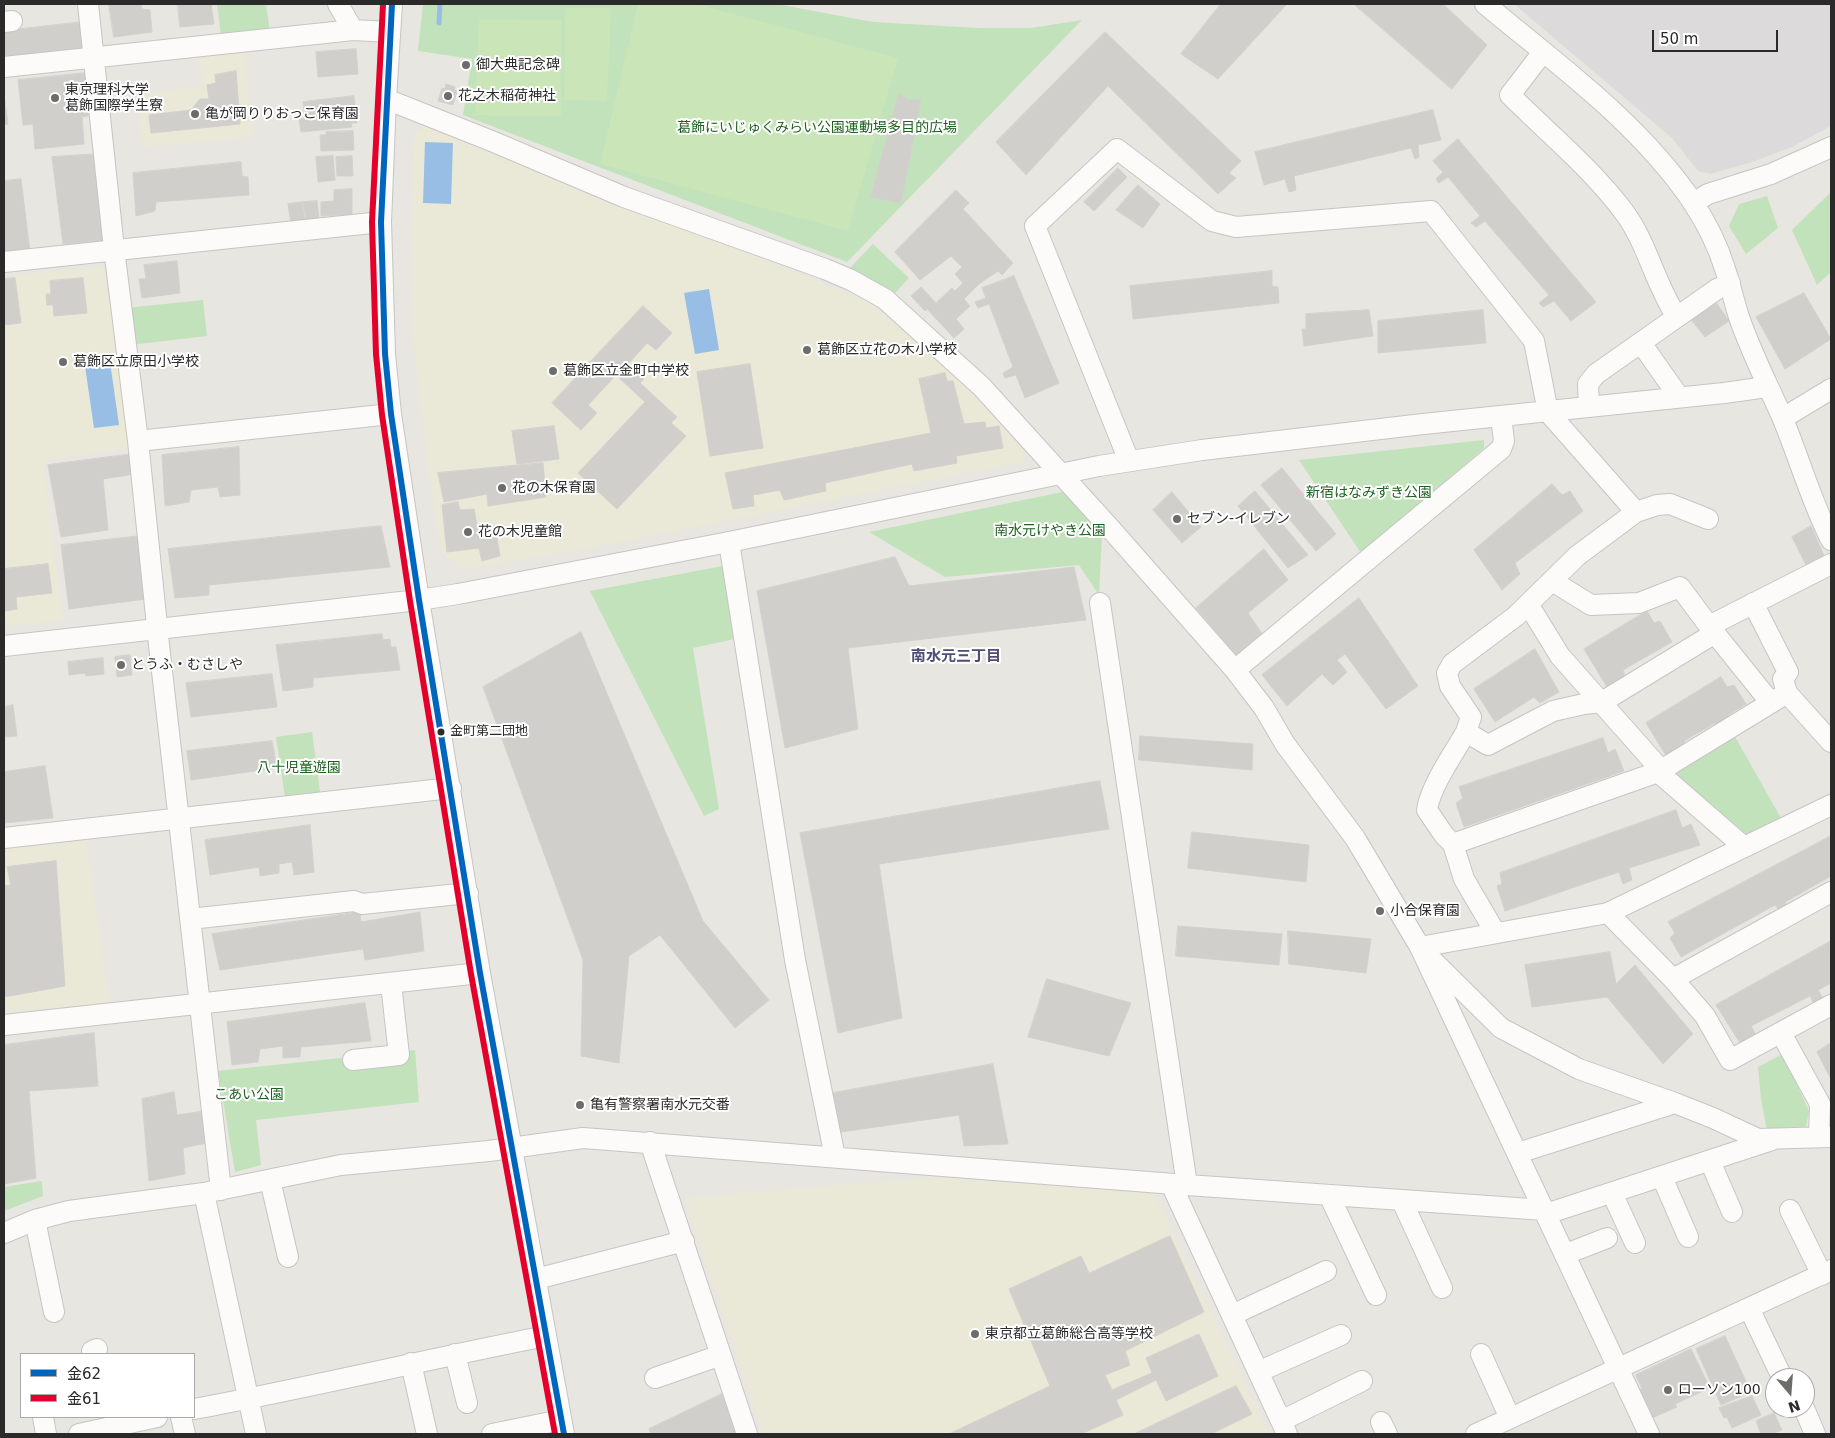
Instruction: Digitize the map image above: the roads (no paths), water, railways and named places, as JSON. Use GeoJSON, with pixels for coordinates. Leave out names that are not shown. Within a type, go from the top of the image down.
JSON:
{"type":"FeatureCollection","features":[{"type":"Feature","properties":{"kind":"street"},"geometry":{"type":"LineString","coordinates":[[88,4],[200,1004],[212,1191],[248,1399],[256,1434]]}},
{"type":"Feature","properties":{"kind":"street"},"geometry":{"type":"LineString","coordinates":[[338,4],[353,30]]}},
{"type":"Feature","properties":{"kind":"street"},"geometry":{"type":"LineString","coordinates":[[392,4],[381,222],[385,345],[391,414],[419,600],[480,973],[562,1427],[492,1434]]}},
{"type":"Feature","properties":{"kind":"street"},"geometry":{"type":"LineString","coordinates":[[1485,4],[1615,112],[1666,167],[1693,202],[1713,239],[1730,284],[1740,319],[1768,387],[1824,504],[1831,540]]}},
{"type":"Feature","properties":{"kind":"street"},"geometry":{"type":"LineString","coordinates":[[4,66],[353,30],[390,32]]}},
{"type":"Feature","properties":{"kind":"street"},"geometry":{"type":"LineString","coordinates":[[1543,52],[1510,95],[1590,174],[1625,213],[1645,248],[1662,291],[1678,317]]}},
{"type":"Feature","properties":{"kind":"street"},"geometry":{"type":"LineString","coordinates":[[386,99],[624,197],[851,280],[885,299],[982,387],[1062,474],[1235,670],[1264,708],[1285,744],[1355,838],[1420,947],[1649,1434]]}},
{"type":"Feature","properties":{"kind":"street"},"geometry":{"type":"LineString","coordinates":[[1693,202],[1708,194],[1772,174],[1831,147]]}},
{"type":"Feature","properties":{"kind":"street"},"geometry":{"type":"LineString","coordinates":[[1129,461],[1036,226],[1117,149],[1212,221],[1236,227],[1431,211],[1534,342],[1548,412],[1636,512]]}},
{"type":"Feature","properties":{"kind":"street"},"geometry":{"type":"LineString","coordinates":[[4,262],[381,222]]}},
{"type":"Feature","properties":{"kind":"street"},"geometry":{"type":"LineString","coordinates":[[1589,407],[1588,384],[1596,374],[1717,289],[1730,284]]}},
{"type":"Feature","properties":{"kind":"street"},"geometry":{"type":"LineString","coordinates":[[1641,343],[1679,397]]}},
{"type":"Feature","properties":{"kind":"street"},"geometry":{"type":"LineString","coordinates":[[4,646],[419,600],[729,542],[1129,461],[1202,450],[1768,387]]}},
{"type":"Feature","properties":{"kind":"street"},"geometry":{"type":"LineString","coordinates":[[1783,418],[1831,389]]}},
{"type":"Feature","properties":{"kind":"street"},"geometry":{"type":"LineString","coordinates":[[138,441],[391,414]]}},
{"type":"Feature","properties":{"kind":"street"},"geometry":{"type":"LineString","coordinates":[[1235,670],[1501,449],[1504,441],[1501,417]]}},
{"type":"Feature","properties":{"kind":"street"},"geometry":{"type":"LineString","coordinates":[[1494,932],[1464,879],[1453,844],[1444,835],[1427,810],[1428,802],[1466,732],[1471,717],[1450,686],[1447,673],[1452,664],[1516,616],[1577,556],[1636,512],[1670,504],[1708,519]]}},
{"type":"Feature","properties":{"kind":"street"},"geometry":{"type":"LineString","coordinates":[[729,542],[795,960],[835,1157]]}},
{"type":"Feature","properties":{"kind":"street"},"geometry":{"type":"LineString","coordinates":[[1466,732],[1488,745],[1553,711],[1602,702],[1753,602],[1831,564]]}},
{"type":"Feature","properties":{"kind":"street"},"geometry":{"type":"LineString","coordinates":[[1552,581],[1591,605],[1639,603],[1680,587],[1712,630],[1779,698],[1831,742]]}},
{"type":"Feature","properties":{"kind":"street"},"geometry":{"type":"LineString","coordinates":[[1453,844],[1660,771],[1779,698],[1782,679],[1788,672],[1753,602]]}},
{"type":"Feature","properties":{"kind":"street"},"geometry":{"type":"LineString","coordinates":[[1100,603],[1179,1184],[1232,1315],[1284,1428],[1362,1381]]}},
{"type":"Feature","properties":{"kind":"street"},"geometry":{"type":"LineString","coordinates":[[1528,604],[1560,656],[1602,702],[1660,771],[1744,846]]}},
{"type":"Feature","properties":{"kind":"street"},"geometry":{"type":"LineString","coordinates":[[4,838],[451,788]]}},
{"type":"Feature","properties":{"kind":"street"},"geometry":{"type":"LineString","coordinates":[[1420,947],[1494,932],[1608,913],[1831,805]]}},
{"type":"Feature","properties":{"kind":"street"},"geometry":{"type":"LineString","coordinates":[[1673,978],[1831,892]]}},
{"type":"Feature","properties":{"kind":"street"},"geometry":{"type":"LineString","coordinates":[[190,920],[354,901],[362,904],[468,893]]}},
{"type":"Feature","properties":{"kind":"street"},"geometry":{"type":"LineString","coordinates":[[1608,913],[1673,978],[1705,1016],[1730,1060],[1831,1005]]}},
{"type":"Feature","properties":{"kind":"street"},"geometry":{"type":"LineString","coordinates":[[1420,947],[1501,1028],[1579,1069],[1675,1103],[1758,1139],[1825,1137],[1820,1104],[1781,1033]]}},
{"type":"Feature","properties":{"kind":"street"},"geometry":{"type":"LineString","coordinates":[[4,1025],[480,973]]}},
{"type":"Feature","properties":{"kind":"street"},"geometry":{"type":"LineString","coordinates":[[353,1060],[399,1055],[391,984]]}},
{"type":"Feature","properties":{"kind":"street"},"geometry":{"type":"LineString","coordinates":[[1518,1154],[1675,1103]]}},
{"type":"Feature","properties":{"kind":"street"},"geometry":{"type":"LineString","coordinates":[[4,1233],[35,1220],[70,1211],[212,1191],[340,1164],[511,1148],[583,1138],[1546,1212],[1612,1193],[1779,1138]]}},
{"type":"Feature","properties":{"kind":"street"},"geometry":{"type":"LineString","coordinates":[[650,1142],[747,1434]]}},
{"type":"Feature","properties":{"kind":"street"},"geometry":{"type":"LineString","coordinates":[[1710,1161],[1732,1212]]}},
{"type":"Feature","properties":{"kind":"street"},"geometry":{"type":"LineString","coordinates":[[1662,1177],[1688,1237]]}},
{"type":"Feature","properties":{"kind":"street"},"geometry":{"type":"LineString","coordinates":[[270,1180],[288,1257]]}},
{"type":"Feature","properties":{"kind":"street"},"geometry":{"type":"LineString","coordinates":[[1612,1193],[1635,1244]]}},
{"type":"Feature","properties":{"kind":"street"},"geometry":{"type":"LineString","coordinates":[[1329,1195],[1376,1295]]}},
{"type":"Feature","properties":{"kind":"street"},"geometry":{"type":"LineString","coordinates":[[1402,1201],[1442,1288]]}},
{"type":"Feature","properties":{"kind":"street"},"geometry":{"type":"LineString","coordinates":[[1476,1434],[1826,1273],[1790,1210]]}},
{"type":"Feature","properties":{"kind":"street"},"geometry":{"type":"LineString","coordinates":[[35,1220],[54,1312]]}},
{"type":"Feature","properties":{"kind":"street"},"geometry":{"type":"LineString","coordinates":[[1566,1254],[1607,1238]]}},
{"type":"Feature","properties":{"kind":"street"},"geometry":{"type":"LineString","coordinates":[[536,1279],[684,1240]]}},
{"type":"Feature","properties":{"kind":"street"},"geometry":{"type":"LineString","coordinates":[[1232,1315],[1326,1271]]}},
{"type":"Feature","properties":{"kind":"street"},"geometry":{"type":"LineString","coordinates":[[1749,1308],[1778,1368]]}},
{"type":"Feature","properties":{"kind":"street"},"geometry":{"type":"LineString","coordinates":[[1258,1372],[1341,1335]]}},
{"type":"Feature","properties":{"kind":"street"},"geometry":{"type":"LineString","coordinates":[[195,1409],[546,1336]]}},
{"type":"Feature","properties":{"kind":"street"},"geometry":{"type":"LineString","coordinates":[[455,1354],[467,1403]]}},
{"type":"Feature","properties":{"kind":"street"},"geometry":{"type":"LineString","coordinates":[[1481,1354],[1510,1418]]}},
{"type":"Feature","properties":{"kind":"street"},"geometry":{"type":"LineString","coordinates":[[654,1378],[722,1355]]}},
{"type":"Feature","properties":{"kind":"street"},"geometry":{"type":"LineString","coordinates":[[411,1363],[427,1434]]}},
{"type":"Feature","properties":{"kind":"street"},"geometry":{"type":"LineString","coordinates":[[44,1418],[46,1434]]}},
{"type":"Feature","properties":{"kind":"street"},"geometry":{"type":"LineString","coordinates":[[79,1434],[107,1422],[147,1418]]}},
{"type":"Feature","properties":{"kind":"street"},"geometry":{"type":"LineString","coordinates":[[181,1418],[185,1434]]}},
{"type":"Feature","properties":{"kind":"street"},"geometry":{"type":"LineString","coordinates":[[1809,1418],[1816,1434]]}},
{"type":"Feature","properties":{"kind":"water"},"geometry":{"type":"Polygon","coordinates":[[[425,142],[453,143],[451,204],[423,203],[425,142]]]}},
{"type":"Feature","properties":{"kind":"water"},"geometry":{"type":"Polygon","coordinates":[[[709,289],[719,350],[695,354],[684,293],[709,289]]]}},
{"type":"Feature","properties":{"kind":"water"},"geometry":{"type":"Polygon","coordinates":[[[110,362],[119,425],[94,428],[85,366],[110,362]]]}},
{"type":"Feature","properties":{"kind":"waterway"},"geometry":{"type":"LineString","coordinates":[[439,23],[440,4]]}},
{"type":"Feature","properties":{"kind":"place","name":"御大典記念碑"},"geometry":{"type":"Point","coordinates":[466,65]}},
{"type":"Feature","properties":{"kind":"place","name":"花之木稲荷神社"},"geometry":{"type":"Point","coordinates":[448,96]}},
{"type":"Feature","properties":{"kind":"place","name":"東京理科大学 葛飾国際学生寮"},"geometry":{"type":"Point","coordinates":[55,98]}},
{"type":"Feature","properties":{"kind":"place","name":"亀が岡りりおっこ保育園"},"geometry":{"type":"Point","coordinates":[195,114]}},
{"type":"Feature","properties":{"kind":"place","name":"葛飾区立花の木小学校"},"geometry":{"type":"Point","coordinates":[807,350]}},
{"type":"Feature","properties":{"kind":"place","name":"葛飾区立原田小学校"},"geometry":{"type":"Point","coordinates":[63,362]}},
{"type":"Feature","properties":{"kind":"place","name":"葛飾区立金町中学校"},"geometry":{"type":"Point","coordinates":[553,371]}},
{"type":"Feature","properties":{"kind":"place","name":"花の木保育園"},"geometry":{"type":"Point","coordinates":[502,488]}},
{"type":"Feature","properties":{"kind":"place","name":"セブン-イレブン"},"geometry":{"type":"Point","coordinates":[1177,519]}},
{"type":"Feature","properties":{"kind":"place","name":"花の木児童館"},"geometry":{"type":"Point","coordinates":[468,532]}},
{"type":"Feature","properties":{"kind":"place","name":"とうふ・むさしや"},"geometry":{"type":"Point","coordinates":[121,665]}},
{"type":"Feature","properties":{"kind":"place","name":"金町第二団地"},"geometry":{"type":"Point","coordinates":[441,732]}},
{"type":"Feature","properties":{"kind":"place","name":"小合保育園"},"geometry":{"type":"Point","coordinates":[1380,911]}},
{"type":"Feature","properties":{"kind":"place","name":"亀有警察署南水元交番"},"geometry":{"type":"Point","coordinates":[580,1105]}},
{"type":"Feature","properties":{"kind":"place","name":"東京都立葛飾総合高等学校"},"geometry":{"type":"Point","coordinates":[975,1334]}},
{"type":"Feature","properties":{"kind":"place","name":"ローソン100"},"geometry":{"type":"Point","coordinates":[1668,1390]}},
{"type":"Feature","properties":{"kind":"district","name":"南水元三丁目"},"geometry":{"type":"Point","coordinates":[956,657]}},
{"type":"Feature","properties":{"kind":"park label","name":"葛飾にいじゅくみらい公園運動場多目的広場"},"geometry":{"type":"Point","coordinates":[817,128]}},
{"type":"Feature","properties":{"kind":"park label","name":"新宿はなみずき公園"},"geometry":{"type":"Point","coordinates":[1369,493]}},
{"type":"Feature","properties":{"kind":"park label","name":"南水元けやき公園"},"geometry":{"type":"Point","coordinates":[1050,531]}},
{"type":"Feature","properties":{"kind":"park label","name":"八十児童遊園"},"geometry":{"type":"Point","coordinates":[299,768]}},
{"type":"Feature","properties":{"kind":"park label","name":"こあい公園"},"geometry":{"type":"Point","coordinates":[249,1095]}}]}
